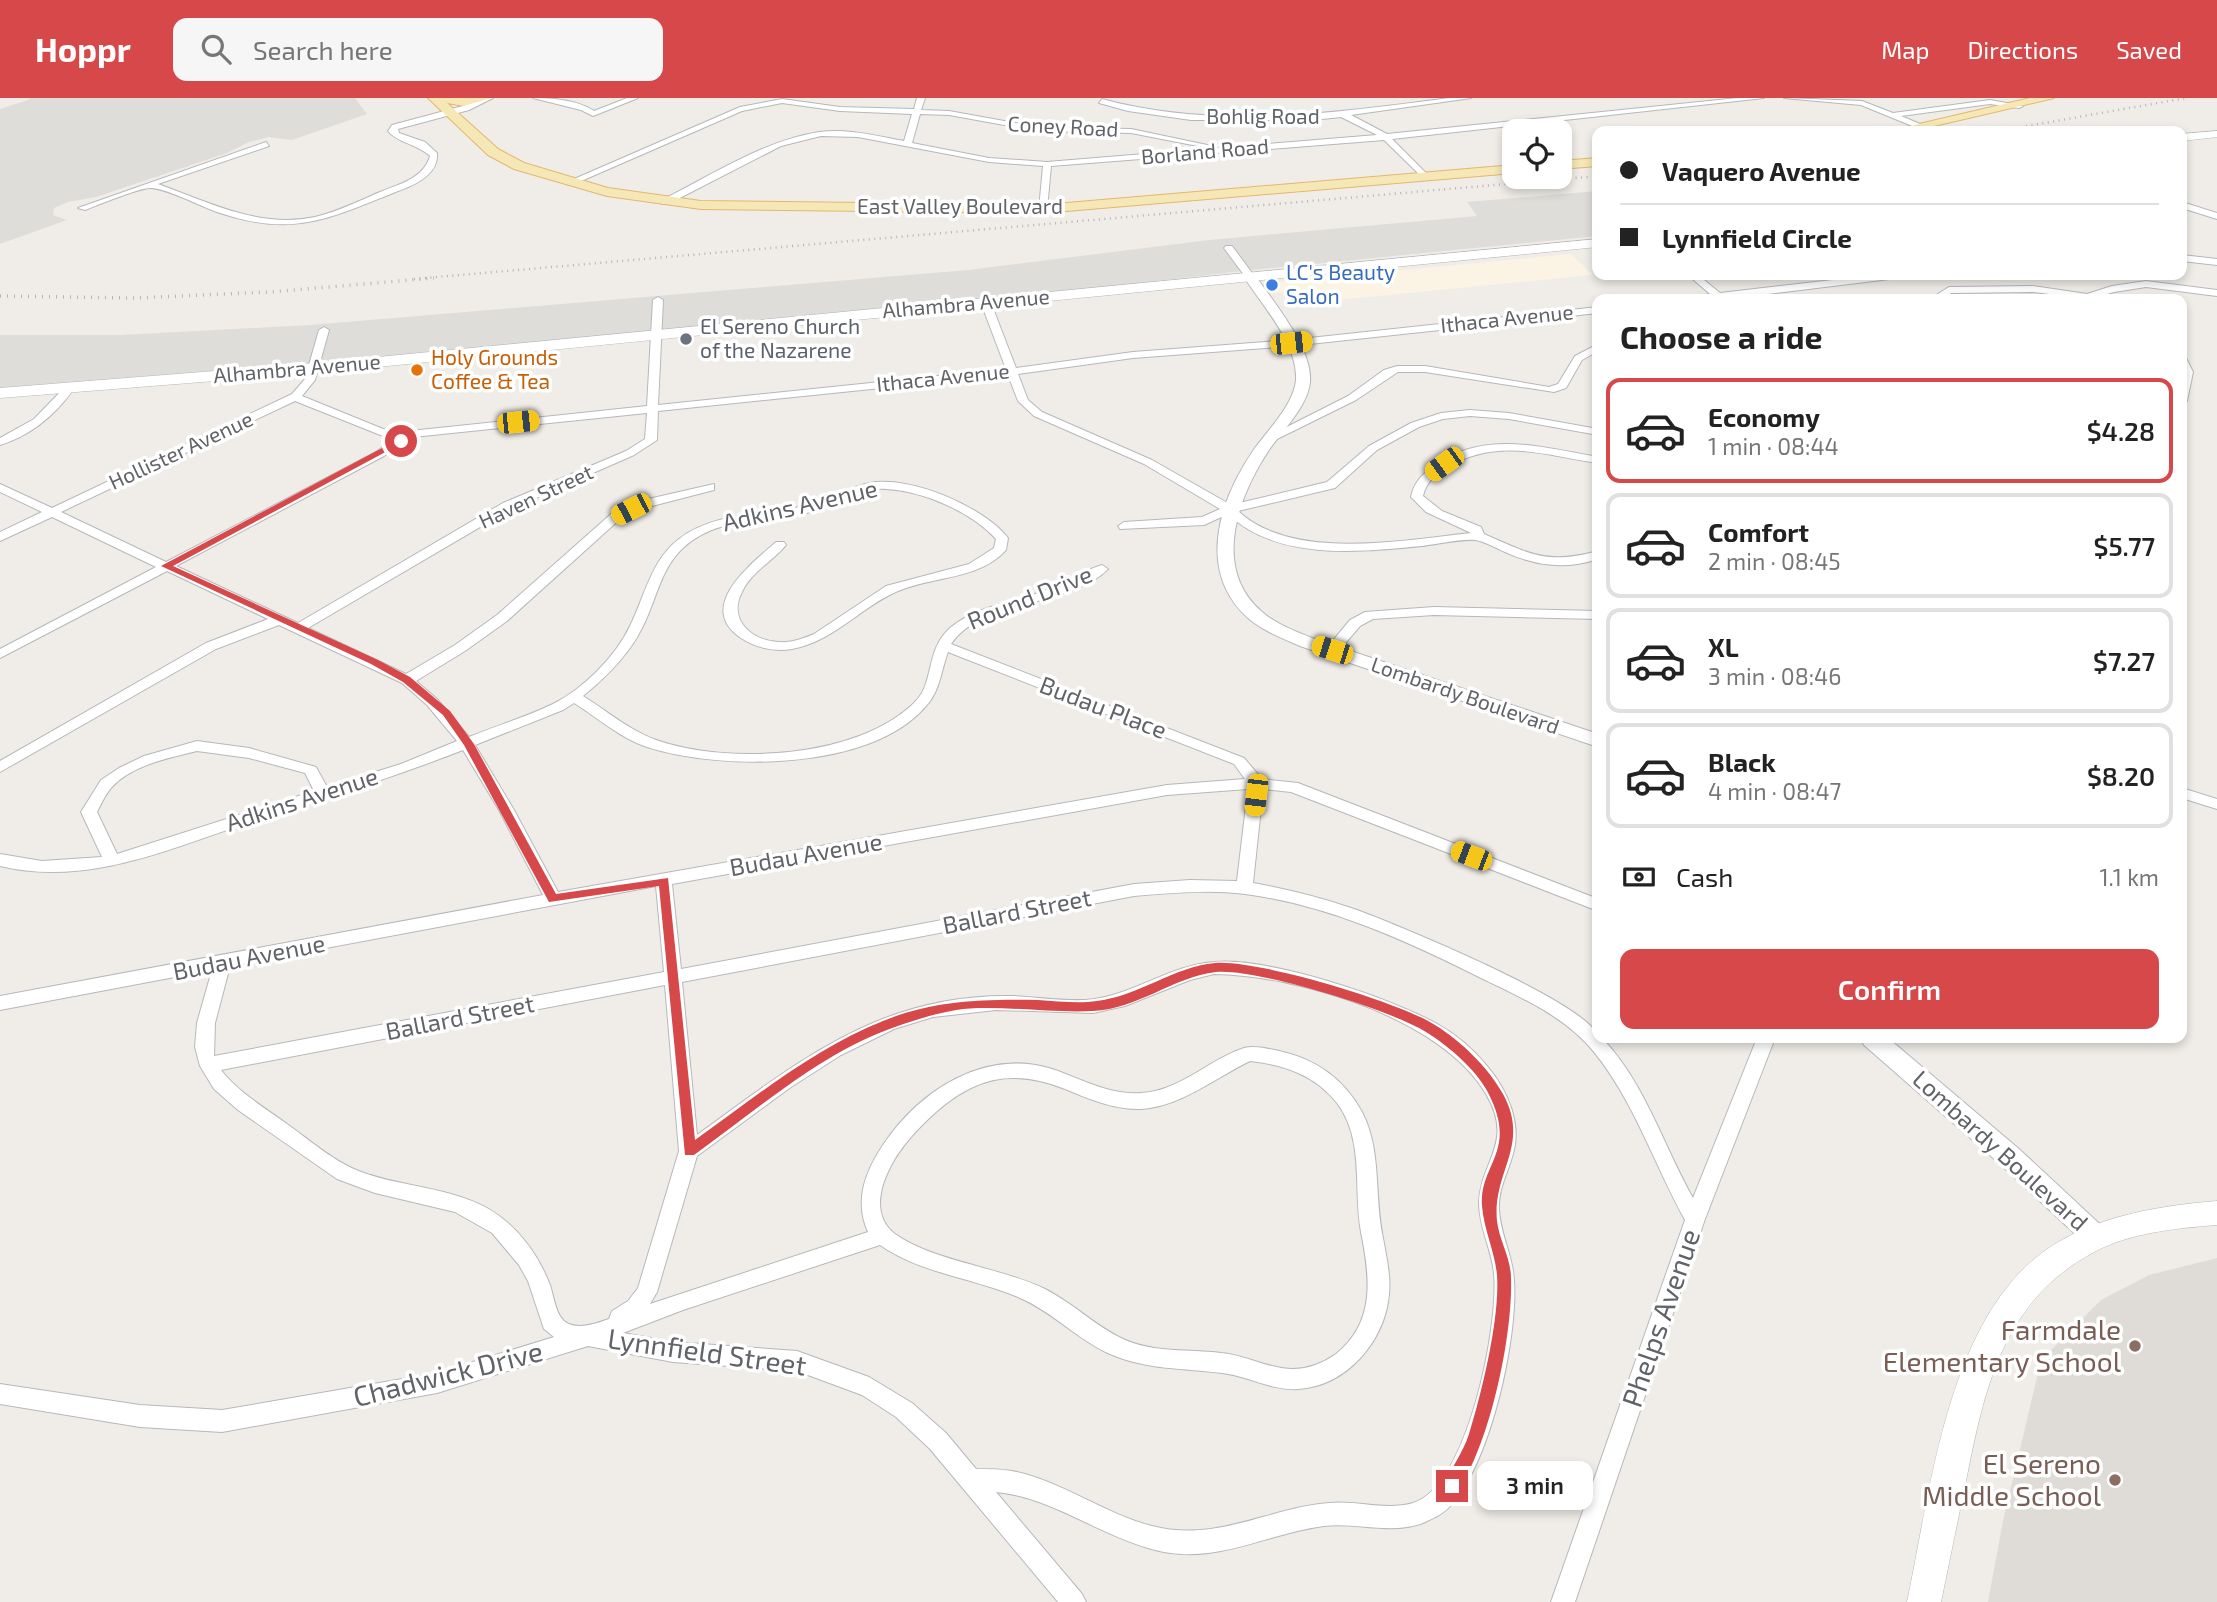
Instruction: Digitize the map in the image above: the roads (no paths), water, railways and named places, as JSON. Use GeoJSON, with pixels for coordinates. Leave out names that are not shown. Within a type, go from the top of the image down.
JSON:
{"type":"FeatureCollection","features":[{"type":"Feature","properties":{"kind":"main road","name":"East Valley Boulevard"},"geometry":{"type":"LineString","coordinates":[[434,98],[466,131],[500,156],[569,183],[665,202],[722,206],[1043,209],[1502,170]]}},
{"type":"Feature","properties":{"kind":"main road"},"geometry":{"type":"LineString","coordinates":[[442,98],[464,102],[487,98]]}},
{"type":"Feature","properties":{"kind":"main road"},"geometry":{"type":"LineString","coordinates":[[1931,126],[2048,98]]}},
{"type":"Feature","properties":{"kind":"main road"},"geometry":{"type":"LineString","coordinates":[[2187,137],[2217,134]]}},
{"type":"Feature","properties":{"kind":"main road"},"geometry":{"type":"LineString","coordinates":[[1572,164],[1592,162]]}},
{"type":"Feature","properties":{"kind":"main road","name":"Alhambra Avenue"},"geometry":{"type":"LineString","coordinates":[[0,393],[68,390],[316,368],[1592,244]]}},
{"type":"Feature","properties":{"kind":"main road"},"geometry":{"type":"LineString","coordinates":[[1924,1602],[1966,1404],[1982,1355],[2015,1299],[2045,1268],[2096,1237],[2168,1217],[2217,1213]]}},
{"type":"Feature","properties":{"kind":"street"},"geometry":{"type":"LineString","coordinates":[[149,184],[261,221],[302,222],[327,216],[421,176],[430,169],[434,155],[422,144],[393,131],[410,121],[448,112],[487,98]]}},
{"type":"Feature","properties":{"kind":"street"},"geometry":{"type":"LineString","coordinates":[[537,98],[584,108],[593,114],[634,98]]}},
{"type":"Feature","properties":{"kind":"street"},"geometry":{"type":"LineString","coordinates":[[908,142],[921,98]]}},
{"type":"Feature","properties":{"kind":"street","name":"Bohlig Road"},"geometry":{"type":"LineString","coordinates":[[1104,99],[1128,109],[1191,118],[1344,115],[1467,98]]}},
{"type":"Feature","properties":{"kind":"street","name":"Borland Road"},"geometry":{"type":"LineString","coordinates":[[665,202],[792,139],[842,134],[908,142],[989,160],[1047,164],[1386,137],[1760,98]]}},
{"type":"Feature","properties":{"kind":"street"},"geometry":{"type":"LineString","coordinates":[[1788,98],[1862,103],[1917,126]]}},
{"type":"Feature","properties":{"kind":"street","name":"Coney Road"},"geometry":{"type":"LineString","coordinates":[[569,183],[740,109],[782,101],[840,109],[961,115],[1038,129],[1131,131],[1201,144],[1218,151]]}},
{"type":"Feature","properties":{"kind":"street"},"geometry":{"type":"LineString","coordinates":[[1894,116],[1990,102],[2019,106]]}},
{"type":"Feature","properties":{"kind":"street"},"geometry":{"type":"LineString","coordinates":[[1344,115],[1386,137],[1426,177]]}},
{"type":"Feature","properties":{"kind":"street"},"geometry":{"type":"LineString","coordinates":[[82,208],[266,144]]}},
{"type":"Feature","properties":{"kind":"street"},"geometry":{"type":"LineString","coordinates":[[1043,209],[1047,164]]}},
{"type":"Feature","properties":{"kind":"street"},"geometry":{"type":"LineString","coordinates":[[2187,207],[2217,216]]}},
{"type":"Feature","properties":{"kind":"street","name":"Lombardy Boulevard"},"geometry":{"type":"LineString","coordinates":[[1229,248],[1291,343],[1302,365],[1303,383],[1231,499],[1224,547],[1235,593],[1264,624],[1592,739]]}},
{"type":"Feature","properties":{"kind":"street"},"geometry":{"type":"LineString","coordinates":[[2187,259],[2217,262]]}},
{"type":"Feature","properties":{"kind":"street"},"geometry":{"type":"LineString","coordinates":[[1699,280],[1714,294]]}},
{"type":"Feature","properties":{"kind":"street"},"geometry":{"type":"LineString","coordinates":[[1750,294],[1859,280]]}},
{"type":"Feature","properties":{"kind":"street"},"geometry":{"type":"LineString","coordinates":[[2101,294],[2146,284],[2217,293]]}},
{"type":"Feature","properties":{"kind":"street"},"geometry":{"type":"LineString","coordinates":[[1943,294],[1949,290],[2034,289],[2068,294]]}},
{"type":"Feature","properties":{"kind":"street","name":"Haven Street"},"geometry":{"type":"LineString","coordinates":[[299,628],[507,506],[642,448],[651,440],[653,343],[657,335],[658,300]]}},
{"type":"Feature","properties":{"kind":"street"},"geometry":{"type":"LineString","coordinates":[[986,303],[1023,401],[1038,414],[1148,462],[1229,509],[1247,526],[1296,544],[1375,547],[1478,536],[1520,555],[1549,563],[1580,561],[1592,557]]}},
{"type":"Feature","properties":{"kind":"street","name":"Ithaca Avenue"},"geometry":{"type":"LineString","coordinates":[[296,396],[303,402],[387,433],[410,434],[1013,371],[1133,355],[1291,343],[1592,311]]}},
{"type":"Feature","properties":{"kind":"street","name":"Hollister Avenue"},"geometry":{"type":"LineString","coordinates":[[0,537],[296,396],[316,368],[324,330]]}},
{"type":"Feature","properties":{"kind":"street"},"geometry":{"type":"LineString","coordinates":[[1269,439],[1352,398],[1388,372],[1425,369],[1550,390],[1562,386],[1571,366],[1581,355],[1592,350]]}},
{"type":"Feature","properties":{"kind":"street"},"geometry":{"type":"LineString","coordinates":[[0,442],[29,429],[44,418],[68,390]]}},
{"type":"Feature","properties":{"kind":"street"},"geometry":{"type":"LineString","coordinates":[[1124,526],[1204,521],[1229,509],[1331,485],[1373,448],[1415,425],[1441,416],[1471,413],[1510,416],[1592,431]]}},
{"type":"Feature","properties":{"kind":"street"},"geometry":{"type":"LineString","coordinates":[[0,654],[380,454],[410,434]]}},
{"type":"Feature","properties":{"kind":"street"},"geometry":{"type":"LineString","coordinates":[[1478,536],[1477,530],[1441,516],[1425,507],[1417,497],[1418,488],[1432,472],[1455,455],[1475,447],[1498,445],[1592,459]]}},
{"type":"Feature","properties":{"kind":"street","name":"Adkins Avenue"},"geometry":{"type":"LineString","coordinates":[[0,860],[16,865],[76,868],[112,861],[468,744],[574,697],[629,641],[662,564],[687,538],[702,530],[812,508],[862,488],[883,485],[933,498],[975,516],[994,527],[1002,538],[1000,550],[986,562],[968,570],[889,589],[834,629],[789,646],[752,640],[736,630],[730,613],[734,593],[780,545]]}},
{"type":"Feature","properties":{"kind":"street"},"geometry":{"type":"LineString","coordinates":[[407,680],[460,648],[502,618],[615,517],[648,503],[710,486]]}},
{"type":"Feature","properties":{"kind":"street"},"geometry":{"type":"LineString","coordinates":[[0,488],[407,680],[446,713],[468,744],[553,899]]}},
{"type":"Feature","properties":{"kind":"street","name":"Round Drive"},"geometry":{"type":"LineString","coordinates":[[574,697],[629,734],[691,753],[754,758],[817,752],[874,736],[903,720],[921,704],[932,688],[942,645],[973,618],[1071,586],[1102,569]]}},
{"type":"Feature","properties":{"kind":"street"},"geometry":{"type":"LineString","coordinates":[[1332,650],[1355,623],[1370,615],[1434,611],[1592,615]]}},
{"type":"Feature","properties":{"kind":"street"},"geometry":{"type":"LineString","coordinates":[[0,767],[211,646],[281,619]]}},
{"type":"Feature","properties":{"kind":"street","name":"Budau Place"},"geometry":{"type":"LineString","coordinates":[[942,645],[1239,761],[1256,782]]}},
{"type":"Feature","properties":{"kind":"street"},"geometry":{"type":"LineString","coordinates":[[112,861],[89,812],[106,784],[149,759],[197,746],[249,753],[311,769],[322,793]]}},
{"type":"Feature","properties":{"kind":"street"},"geometry":{"type":"LineString","coordinates":[[1244,888],[1256,782]]}},
{"type":"Feature","properties":{"kind":"street","name":"Budau Avenue"},"geometry":{"type":"LineString","coordinates":[[0,1003],[222,964],[553,899],[1167,790],[1256,782],[1293,788],[1592,903]]}},
{"type":"Feature","properties":{"kind":"street"},"geometry":{"type":"LineString","coordinates":[[2187,795],[2217,804]]}},
{"type":"Feature","properties":{"kind":"street"},"geometry":{"type":"LineString","coordinates":[[590,1336],[635,1308],[647,1292],[690,1151],[664,881]]}},
{"type":"Feature","properties":{"kind":"street","name":"Ballard Street"},"geometry":{"type":"LineString","coordinates":[[209,1065],[1134,890],[1212,886],[1244,888],[1338,908],[1391,928],[1551,1006],[1592,1038]]}},
{"type":"Feature","properties":{"kind":"street"},"geometry":{"type":"LineString","coordinates":[[209,1065],[203,1042],[222,964]]}},
{"type":"Feature","properties":{"kind":"street"},"geometry":{"type":"LineString","coordinates":[[690,1151],[810,1066],[851,1041],[889,1023],[943,1008],[975,1003],[1096,1006],[1131,999],[1193,971],[1215,968],[1239,967],[1268,972],[1401,1014],[1446,1039],[1480,1071],[1498,1097],[1509,1137],[1489,1200],[1491,1226],[1504,1274],[1502,1321],[1477,1435],[1461,1472],[1442,1500],[1413,1515],[1329,1514],[1213,1543],[1174,1543],[1140,1535],[1071,1503],[1015,1483],[973,1480]]}},
{"type":"Feature","properties":{"kind":"street","name":"Ballard Street"},"geometry":{"type":"LineString","coordinates":[[1597,1043],[1622,1076],[1675,1185],[1695,1219]]}},
{"type":"Feature","properties":{"kind":"street","name":"Phelps Avenue"},"geometry":{"type":"LineString","coordinates":[[1563,1602],[1695,1219],[1764,1043]]}},
{"type":"Feature","properties":{"kind":"street","name":"Lombardy Boulevard"},"geometry":{"type":"LineString","coordinates":[[1878,1043],[2010,1157],[2096,1237]]}},
{"type":"Feature","properties":{"kind":"street"},"geometry":{"type":"LineString","coordinates":[[1891,1043],[1912,1072]]}},
{"type":"Feature","properties":{"kind":"street"},"geometry":{"type":"LineString","coordinates":[[1249,1054],[1275,1055],[1297,1060],[1317,1072],[1339,1093],[1353,1112],[1363,1139],[1366,1203],[1379,1275],[1379,1298],[1371,1328],[1354,1353],[1337,1367],[1303,1379],[1269,1375],[1226,1363],[1190,1363],[1144,1357],[1113,1345],[1058,1306],[1029,1291],[901,1248],[882,1236],[871,1213],[872,1184],[883,1157],[912,1123],[959,1085],[988,1073],[1020,1068],[1043,1071],[1112,1098],[1141,1101],[1176,1094],[1249,1054]]}},
{"type":"Feature","properties":{"kind":"street","name":"Lynnfield Street"},"geometry":{"type":"LineString","coordinates":[[209,1065],[214,1077],[241,1102],[351,1176],[383,1188],[440,1199],[475,1212],[509,1234],[530,1262],[544,1289],[551,1322],[564,1332],[673,1352],[797,1361],[834,1372],[869,1387],[904,1410],[938,1441],[1074,1602]]}},
{"type":"Feature","properties":{"kind":"street","name":"Chadwick Drive"},"geometry":{"type":"LineString","coordinates":[[0,1394],[140,1416],[222,1421],[436,1383],[590,1336],[683,1301],[882,1236]]}},
{"type":"Feature","properties":{"kind":"railway"},"geometry":{"type":"LineString","coordinates":[[2027,126],[2186,98]]}},
{"type":"Feature","properties":{"kind":"railway"},"geometry":{"type":"LineString","coordinates":[[414,279],[1592,177]]}},
{"type":"Feature","properties":{"kind":"railway"},"geometry":{"type":"LineString","coordinates":[[0,296],[134,298],[270,292],[434,278]]}},
{"type":"Feature","properties":{"kind":"place","name":"LC's Beauty Salon"},"geometry":{"type":"Point","coordinates":[1272,285]}},
{"type":"Feature","properties":{"kind":"place","name":"El Sereno Church of the Nazarene"},"geometry":{"type":"Point","coordinates":[686,339]}},
{"type":"Feature","properties":{"kind":"place","name":"Holy Grounds Coffee & Tea"},"geometry":{"type":"Point","coordinates":[417,370]}},
{"type":"Feature","properties":{"kind":"place","name":"Farmdale Elementary School"},"geometry":{"type":"Point","coordinates":[2135,1346]}},
{"type":"Feature","properties":{"kind":"place","name":"El Sereno Middle School"},"geometry":{"type":"Point","coordinates":[2115,1480]}}]}
